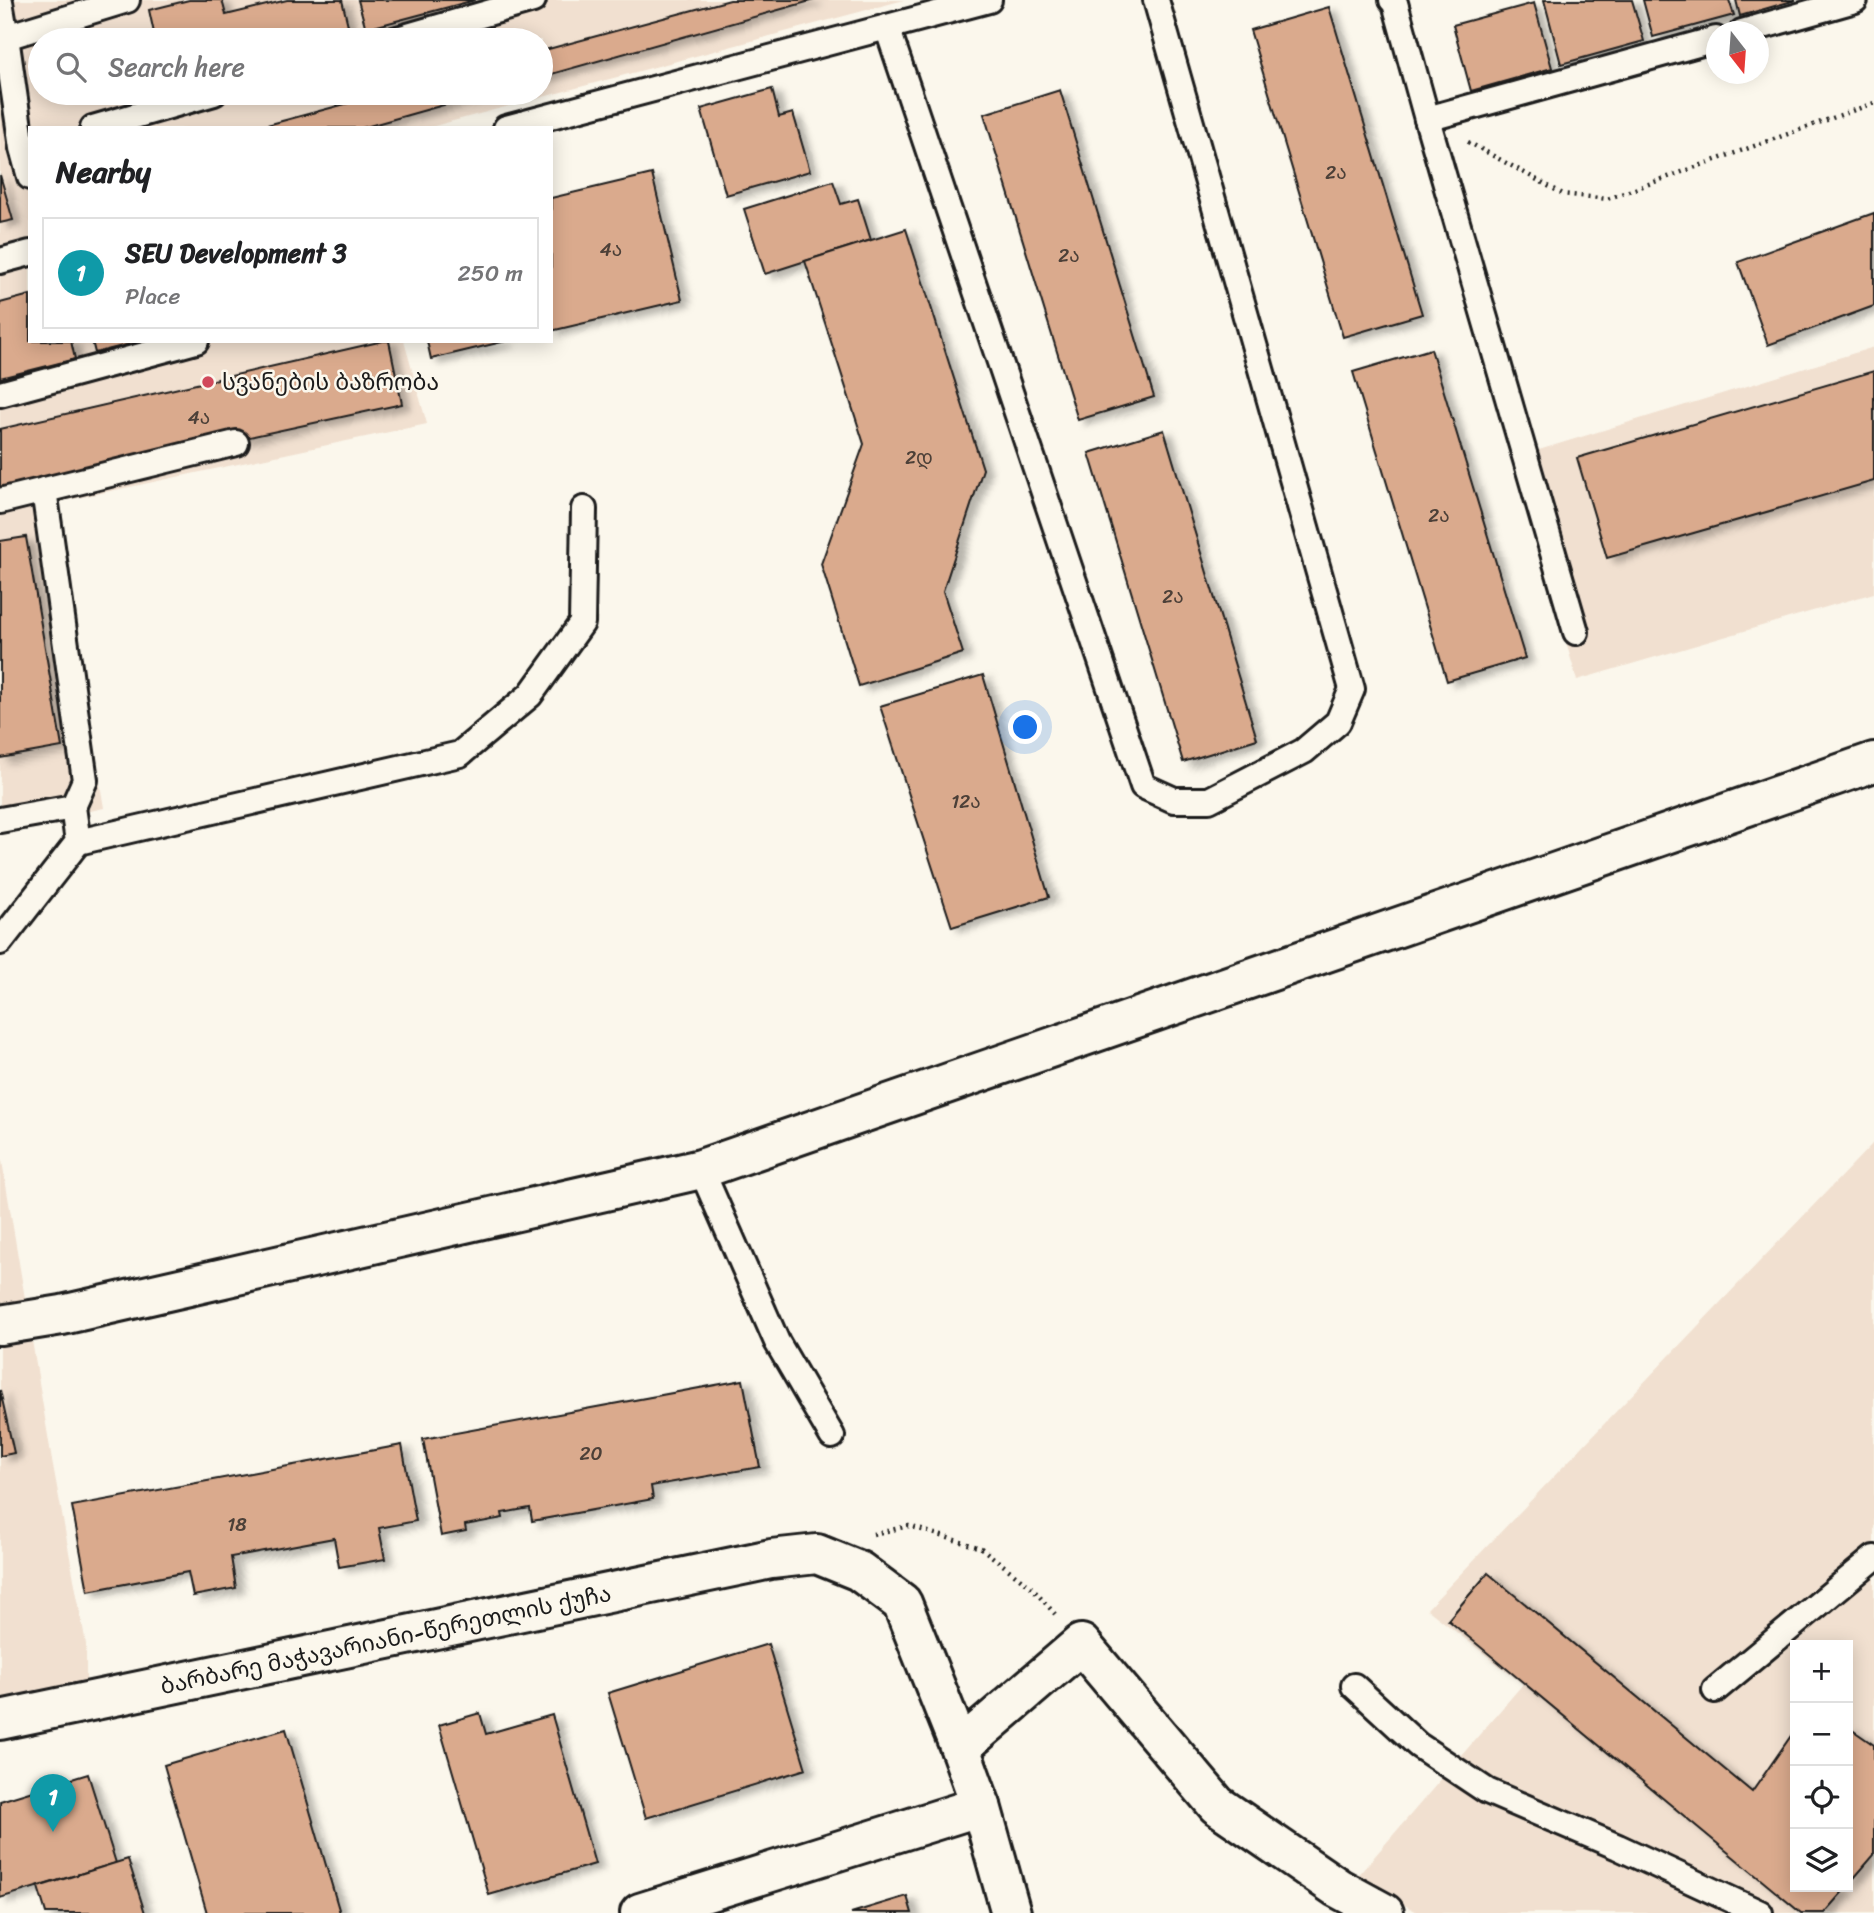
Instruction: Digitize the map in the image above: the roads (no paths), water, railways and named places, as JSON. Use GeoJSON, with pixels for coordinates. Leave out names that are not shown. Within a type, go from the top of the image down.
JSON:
{"type":"FeatureCollection","features":[{"type":"Feature","properties":{"kind":"street"},"geometry":{"type":"LineString","coordinates":[[0,1325],[76,1312],[701,1169],[1874,762]]}},
{"type":"Feature","properties":{"kind":"street","name":"ბარბარე მაჭავარიანი-წერეთლის ქუჩა"},"geometry":{"type":"LineString","coordinates":[[0,1720],[771,1559],[817,1554],[859,1571],[902,1603],[981,1805],[1011,1913]]}},
{"type":"Feature","properties":{"kind":"street"},"geometry":{"type":"LineString","coordinates":[[960,1748],[1081,1643],[1217,1805],[1338,1888],[1384,1913]]}},
{"type":"Feature","properties":{"kind":"street"},"geometry":{"type":"LineString","coordinates":[[640,1913],[981,1805]]}},
{"type":"Feature","properties":{"kind":"lane"},"geometry":{"type":"LineString","coordinates":[[35,28],[127,0]]}},
{"type":"Feature","properties":{"kind":"lane"},"geometry":{"type":"LineString","coordinates":[[436,28],[533,0]]}},
{"type":"Feature","properties":{"kind":"lane"},"geometry":{"type":"LineString","coordinates":[[514,126],[989,0]]}},
{"type":"Feature","properties":{"kind":"lane"},"geometry":{"type":"LineString","coordinates":[[887,27],[1143,786],[1174,800],[1209,800],[1304,751],[1338,722],[1352,689],[1156,0]]}},
{"type":"Feature","properties":{"kind":"lane"},"geometry":{"type":"LineString","coordinates":[[1769,24],[1855,0]]}},
{"type":"Feature","properties":{"kind":"lane"},"geometry":{"type":"LineString","coordinates":[[1398,1],[1427,119],[1576,632]]}},
{"type":"Feature","properties":{"kind":"lane"},"geometry":{"type":"LineString","coordinates":[[0,2],[26,147]]}},
{"type":"Feature","properties":{"kind":"lane"},"geometry":{"type":"LineString","coordinates":[[6,37],[28,30]]}},
{"type":"Feature","properties":{"kind":"lane"},"geometry":{"type":"LineString","coordinates":[[1427,119],[1706,42]]}},
{"type":"Feature","properties":{"kind":"lane"},"geometry":{"type":"LineString","coordinates":[[100,126],[173,105]]}},
{"type":"Feature","properties":{"kind":"lane"},"geometry":{"type":"LineString","coordinates":[[0,261],[28,254]]}},
{"type":"Feature","properties":{"kind":"lane"},"geometry":{"type":"LineString","coordinates":[[0,394],[189,343]]}},
{"type":"Feature","properties":{"kind":"lane"},"geometry":{"type":"LineString","coordinates":[[0,501],[236,443]]}},
{"type":"Feature","properties":{"kind":"lane"},"geometry":{"type":"LineString","coordinates":[[44,490],[85,780],[73,807],[78,842]]}},
{"type":"Feature","properties":{"kind":"lane"},"geometry":{"type":"LineString","coordinates":[[0,942],[78,842],[460,754],[530,695],[582,623],[584,509]]}},
{"type":"Feature","properties":{"kind":"lane"},"geometry":{"type":"LineString","coordinates":[[0,820],[73,807]]}},
{"type":"Feature","properties":{"kind":"lane"},"geometry":{"type":"LineString","coordinates":[[701,1169],[777,1342],[832,1436]]}},
{"type":"Feature","properties":{"kind":"lane"},"geometry":{"type":"LineString","coordinates":[[1715,1690],[1874,1558]]}},
{"type":"Feature","properties":{"kind":"lane"},"geometry":{"type":"LineString","coordinates":[[1354,1686],[1418,1745],[1487,1791],[1618,1847],[1760,1913]]}},
{"type":"Feature","properties":{"kind":"place","name":"სვანების ბაზრობა"},"geometry":{"type":"Point","coordinates":[208,382]}},
{"type":"Feature","properties":{"kind":"place","name":"SEU Development 3"},"geometry":{"type":"Point","coordinates":[53,1832]}}]}
